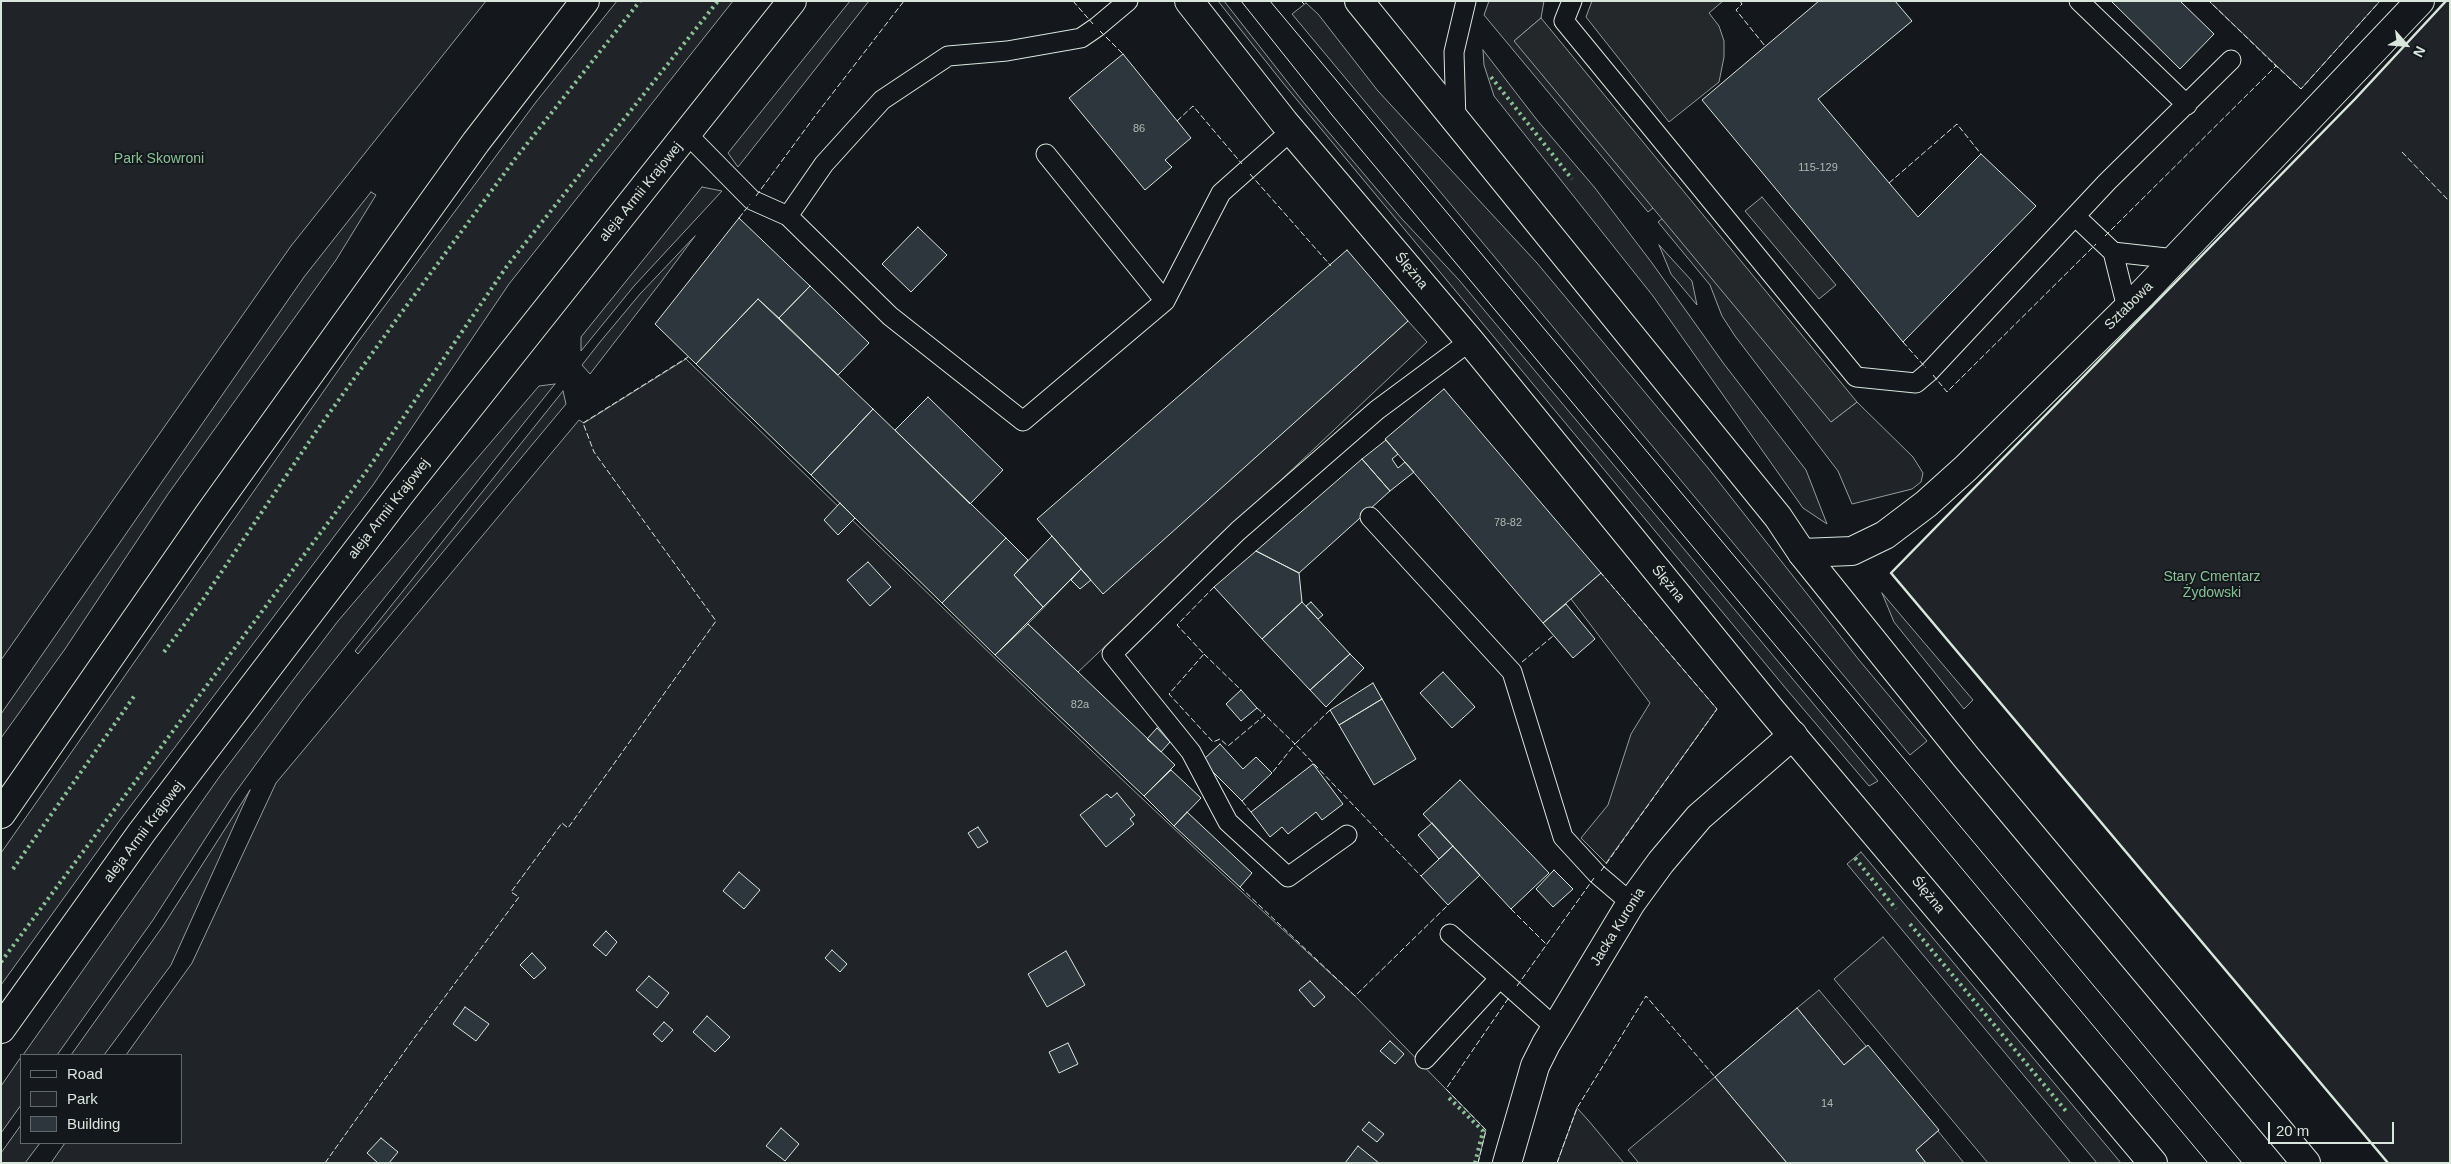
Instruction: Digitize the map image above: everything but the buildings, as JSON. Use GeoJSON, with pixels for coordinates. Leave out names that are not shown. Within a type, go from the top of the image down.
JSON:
{"type":"FeatureCollection","features":[{"type":"Feature","properties":{"kind":"main road"},"geometry":{"type":"LineString","coordinates":[[1,814],[209,514],[470,150],[585,1]]}},
{"type":"Feature","properties":{"kind":"main road","name":"aleja Armii Krajowej"},"geometry":{"type":"LineString","coordinates":[[1,1029],[142,832],[395,501],[792,1]]}},
{"type":"Feature","properties":{"kind":"main road","name":"Ślężna"},"geometry":{"type":"LineString","coordinates":[[1189,1],[1292,130],[1470,341],[1793,735],[2153,1163]]}},
{"type":"Feature","properties":{"kind":"main road"},"geometry":{"type":"LineString","coordinates":[[1359,1],[1778,517],[1802,553],[1966,756],[2306,1163]]}},
{"type":"Feature","properties":{"kind":"main road","name":"Sztabowa"},"geometry":{"type":"LineString","coordinates":[[1802,553],[1852,550],[1894,529],[1966,468],[2127,308],[2420,1]]}},
{"type":"Feature","properties":{"kind":"main road","name":"Jacka Kuronia"},"geometry":{"type":"LineString","coordinates":[[1507,1163],[1535,1066],[1631,903],[1661,862],[1698,817],[1793,735]]}},
{"type":"Feature","properties":{"kind":"lane"},"geometry":{"type":"LineString","coordinates":[[788,216],[824,164],[882,100],[948,56],[1007,51],[1081,38],[1128,1]]}},
{"type":"Feature","properties":{"kind":"lane"},"geometry":{"type":"LineString","coordinates":[[1456,122],[1454,52],[1466,1]]}},
{"type":"Feature","properties":{"kind":"lane"},"geometry":{"type":"LineString","coordinates":[[1572,1],[1564,21],[1856,377],[1916,382],[1930,372],[2107,182],[2231,60]]}},
{"type":"Feature","properties":{"kind":"lane"},"geometry":{"type":"LineString","coordinates":[[2079,1],[2187,105]]}},
{"type":"Feature","properties":{"kind":"lane"},"geometry":{"type":"LineString","coordinates":[[686,134],[752,200],[788,216],[890,316],[1023,421],[1165,301],[1221,193],[1292,130]]}},
{"type":"Feature","properties":{"kind":"lane"},"geometry":{"type":"LineString","coordinates":[[1046,154],[1165,301]]}},
{"type":"Feature","properties":{"kind":"lane"},"geometry":{"type":"LineString","coordinates":[[2076,217],[2113,252],[2127,308]]}},
{"type":"Feature","properties":{"kind":"lane"},"geometry":{"type":"LineString","coordinates":[[2113,252],[2174,259]]}},
{"type":"Feature","properties":{"kind":"lane"},"geometry":{"type":"LineString","coordinates":[[1347,835],[1288,877],[1228,822],[1191,752],[1112,654],[1238,531],[1377,410],[1470,341]]}},
{"type":"Feature","properties":{"kind":"lane"},"geometry":{"type":"LineString","coordinates":[[1370,516],[1512,672],[1563,837],[1598,874],[1631,903]]}},
{"type":"Feature","properties":{"kind":"lane"},"geometry":{"type":"LineString","coordinates":[[1450,934],[1556,1028]]}},
{"type":"Feature","properties":{"kind":"lane"},"geometry":{"type":"LineString","coordinates":[[1426,1059],[1499,979]]}},
{"type":"Feature","properties":{"kind":"green space","name":"Park Skowroni"},"geometry":{"type":"Polygon","coordinates":[[[1,1],[486,1],[291,246],[1,660],[1,1]]]}},
{"type":"Feature","properties":{"kind":"green space"},"geometry":{"type":"Polygon","coordinates":[[[617,1],[733,1],[509,284],[373,485],[120,820],[1,985],[1,853],[358,342],[536,102],[617,1]]]}},
{"type":"Feature","properties":{"kind":"green space"},"geometry":{"type":"Polygon","coordinates":[[[850,1],[869,1],[738,167],[728,153],[850,1]]]}},
{"type":"Feature","properties":{"kind":"green space"},"geometry":{"type":"Polygon","coordinates":[[[1218,1],[1224,1],[1304,103],[1402,219],[1459,280],[1878,781],[1869,786],[1788,691],[1283,83],[1218,1]]]}},
{"type":"Feature","properties":{"kind":"green space"},"geometry":{"type":"Polygon","coordinates":[[[1489,1],[1544,1],[1541,18],[1514,41],[1679,187],[1648,212],[1484,15],[1489,1]]]}},
{"type":"Feature","properties":{"kind":"green space"},"geometry":{"type":"Polygon","coordinates":[[[2209,1],[2380,1],[2301,89],[2209,1]]]}},
{"type":"Feature","properties":{"kind":"green space","name":"Stary Cmentarz Żydowski"},"geometry":{"type":"Polygon","coordinates":[[[2446,1],[2450,1],[2450,1163],[2388,1163],[1891,573],[2355,99],[2446,1]]]}},
{"type":"Feature","properties":{"kind":"green space"},"geometry":{"type":"Polygon","coordinates":[[[1306,3],[1318,14],[1378,91],[1537,263],[1708,468],[1859,660],[1927,741],[1910,755],[1292,14],[1306,3]]]}},
{"type":"Feature","properties":{"kind":"green space"},"geometry":{"type":"Polygon","coordinates":[[[1483,50],[1537,120],[1595,188],[1652,263],[1724,364],[1806,470],[1827,524],[1803,508],[1653,296],[1494,96],[1484,65],[1483,50]]]}},
{"type":"Feature","properties":{"kind":"green space"},"geometry":{"type":"Polygon","coordinates":[[[702,187],[722,191],[634,286],[581,351],[581,337],[702,187]]]}},
{"type":"Feature","properties":{"kind":"green space"},"geometry":{"type":"Polygon","coordinates":[[[371,192],[376,195],[336,260],[168,494],[65,649],[1,738],[1,714],[304,277],[371,192]]]}},
{"type":"Feature","properties":{"kind":"green space"},"geometry":{"type":"Polygon","coordinates":[[[1688,198],[1831,422],[1857,402],[1913,457],[1923,473],[1921,482],[1912,489],[1852,504],[1838,471],[1735,336],[1722,316],[1710,285],[1658,222],[1688,198]]]}},
{"type":"Feature","properties":{"kind":"green space"},"geometry":{"type":"Polygon","coordinates":[[[695,236],[590,374],[582,365],[640,294],[695,236]]]}},
{"type":"Feature","properties":{"kind":"green space"},"geometry":{"type":"Polygon","coordinates":[[[1659,245],[1692,281],[1697,305],[1671,274],[1659,245]]]}},
{"type":"Feature","properties":{"kind":"green space"},"geometry":{"type":"Polygon","coordinates":[[[1408,321],[1427,342],[1078,672],[1028,624],[1081,569],[1103,593],[1408,321]]]}},
{"type":"Feature","properties":{"kind":"green space"},"geometry":{"type":"Polygon","coordinates":[[[686,359],[1036,698],[1204,857],[1355,996],[1486,1130],[1478,1163],[51,1163],[64,1144],[182,1144],[182,1054],[127,1054],[192,963],[276,783],[579,420],[584,423],[686,359]]]}},
{"type":"Feature","properties":{"kind":"green space"},"geometry":{"type":"Polygon","coordinates":[[[555,384],[302,701],[232,797],[153,920],[58,1054],[24,1054],[220,776],[338,621],[539,386],[555,384]]]}},
{"type":"Feature","properties":{"kind":"green space"},"geometry":{"type":"Polygon","coordinates":[[[563,391],[566,404],[358,654],[355,651],[563,391]]]}},
{"type":"Feature","properties":{"kind":"green space"},"geometry":{"type":"Polygon","coordinates":[[[1601,573],[1717,709],[1606,863],[1581,838],[1608,805],[1631,734],[1650,703],[1571,599],[1601,573]]]}},
{"type":"Feature","properties":{"kind":"green space"},"geometry":{"type":"Polygon","coordinates":[[[1882,593],[1973,700],[1964,709],[1894,622],[1882,593]]]}},
{"type":"Feature","properties":{"kind":"green space"},"geometry":{"type":"Polygon","coordinates":[[[250,790],[171,965],[105,1054],[72,1054],[163,926],[250,790]]]}},
{"type":"Feature","properties":{"kind":"green space"},"geometry":{"type":"Polygon","coordinates":[[[1861,852],[2121,1163],[2097,1163],[1847,864],[1861,852]]]}},
{"type":"Feature","properties":{"kind":"green space"},"geometry":{"type":"Polygon","coordinates":[[[1883,937],[2071,1163],[1988,1163],[1834,979],[1883,937]]]}},
{"type":"Feature","properties":{"kind":"green space"},"geometry":{"type":"Polygon","coordinates":[[[1819,990],[1866,1046],[1844,1065],[1797,1008],[1819,990]]]}},
{"type":"Feature","properties":{"kind":"green space"},"geometry":{"type":"Polygon","coordinates":[[[20,1058],[20,1106],[1,1133],[1,1086],[20,1058]]]}},
{"type":"Feature","properties":{"kind":"green space"},"geometry":{"type":"Polygon","coordinates":[[[1715,1077],[1787,1163],[1639,1163],[1628,1150],[1715,1077]]]}},
{"type":"Feature","properties":{"kind":"green space"},"geometry":{"type":"Polygon","coordinates":[[[1577,1108],[1588,1120],[1624,1163],[1557,1163],[1577,1108]]]}},
{"type":"Feature","properties":{"kind":"green space"},"geometry":{"type":"Polygon","coordinates":[[[20,1126],[20,1144],[39,1144],[25,1163],[1,1163],[1,1153],[20,1126]]]}},
{"type":"Feature","properties":{"kind":"green space"},"geometry":{"type":"Polygon","coordinates":[[[1938,1131],[1964,1163],[1926,1163],[1916,1150],[1938,1131]]]}},
{"type":"Feature","properties":{"kind":"shaded area"},"geometry":{"type":"Polygon","coordinates":[[[1592,1],[1723,1],[1709,13],[1719,26],[1724,41],[1724,57],[1719,82],[1669,122],[1586,17],[1592,1]]]}},
{"type":"Feature","properties":{"kind":"shaded area"},"geometry":{"type":"Polygon","coordinates":[[[1541,18],[1857,402],[1831,422],[1514,41],[1541,18]]]}},
{"type":"Feature","properties":{"kind":"shaded area"},"geometry":{"type":"Polygon","coordinates":[[[1762,197],[1836,285],[1819,299],[1745,211],[1762,197]]]}},
{"type":"Feature","properties":{"kind":"tram line"},"geometry":{"type":"LineString","coordinates":[[1241,1],[1332,115],[2208,1163]]}},
{"type":"Feature","properties":{"kind":"tram line"},"geometry":{"type":"LineString","coordinates":[[1270,1],[2242,1163]]}},
{"type":"Feature","properties":{"kind":"hedge"},"geometry":{"type":"LineString","coordinates":[[164,652],[204,598],[315,433],[399,316],[515,159],[640,1]]}},
{"type":"Feature","properties":{"kind":"hedge"},"geometry":{"type":"LineString","coordinates":[[1,962],[368,469],[507,266],[718,1]]}},
{"type":"Feature","properties":{"kind":"hedge"},"geometry":{"type":"LineString","coordinates":[[1491,77],[1572,179]]}},
{"type":"Feature","properties":{"kind":"hedge"},"geometry":{"type":"LineString","coordinates":[[13,869],[135,695]]}},
{"type":"Feature","properties":{"kind":"hedge"},"geometry":{"type":"LineString","coordinates":[[1855,858],[1896,909]]}},
{"type":"Feature","properties":{"kind":"hedge"},"geometry":{"type":"LineString","coordinates":[[1910,924],[2066,1111]]}},
{"type":"Feature","properties":{"kind":"hedge"},"geometry":{"type":"LineString","coordinates":[[1449,1098],[1483,1131],[1475,1163]]}},
{"type":"Feature","properties":{"kind":"fence"},"geometry":{"type":"LineString","coordinates":[[756,196],[904,1]]}},
{"type":"Feature","properties":{"kind":"fence"},"geometry":{"type":"LineString","coordinates":[[1073,1],[1093,24]]}},
{"type":"Feature","properties":{"kind":"fence"},"geometry":{"type":"LineString","coordinates":[[1301,1],[1304,4]]}},
{"type":"Feature","properties":{"kind":"fence"},"geometry":{"type":"LineString","coordinates":[[1740,1],[1742,4],[1736,10],[1765,46]]}},
{"type":"Feature","properties":{"kind":"fence"},"geometry":{"type":"LineString","coordinates":[[2105,236],[2276,66],[2209,1]]}},
{"type":"Feature","properties":{"kind":"fence"},"geometry":{"type":"LineString","coordinates":[[2274,64],[2301,89],[2380,1]]}},
{"type":"Feature","properties":{"kind":"fence"},"geometry":{"type":"LineString","coordinates":[[1100,31],[1123,54]]}},
{"type":"Feature","properties":{"kind":"fence"},"geometry":{"type":"LineString","coordinates":[[1177,121],[1193,106],[1242,164]]}},
{"type":"Feature","properties":{"kind":"fence"},"geometry":{"type":"LineString","coordinates":[[1889,183],[1957,124],[1981,154]]}},
{"type":"Feature","properties":{"kind":"fence"},"geometry":{"type":"LineString","coordinates":[[2402,152],[2450,202]]}},
{"type":"Feature","properties":{"kind":"fence"},"geometry":{"type":"LineString","coordinates":[[1250,174],[1331,266]]}},
{"type":"Feature","properties":{"kind":"fence"},"geometry":{"type":"LineString","coordinates":[[739,218],[750,204]]}},
{"type":"Feature","properties":{"kind":"fence"},"geometry":{"type":"LineString","coordinates":[[1933,375],[1947,392],[2096,244]]}},
{"type":"Feature","properties":{"kind":"fence"},"geometry":{"type":"LineString","coordinates":[[1903,342],[1926,368]]}},
{"type":"Feature","properties":{"kind":"fence"},"geometry":{"type":"LineString","coordinates":[[325,1163],[412,1041],[519,897],[511,892],[562,823],[568,828],[716,621],[594,452],[583,423],[688,357]]}},
{"type":"Feature","properties":{"kind":"fence"},"geometry":{"type":"LineString","coordinates":[[1601,573],[1717,709],[1601,871]]}},
{"type":"Feature","properties":{"kind":"fence"},"geometry":{"type":"LineString","coordinates":[[1214,587],[1177,625],[1204,654],[1169,694],[1213,742],[1220,739],[1228,746],[1265,715],[1295,744],[1272,773]]}},
{"type":"Feature","properties":{"kind":"fence"},"geometry":{"type":"LineString","coordinates":[[1522,662],[1553,636]]}},
{"type":"Feature","properties":{"kind":"fence"},"geometry":{"type":"LineString","coordinates":[[1204,654],[1241,690]]}},
{"type":"Feature","properties":{"kind":"fence"},"geometry":{"type":"LineString","coordinates":[[1257,708],[1265,715]]}},
{"type":"Feature","properties":{"kind":"fence"},"geometry":{"type":"LineString","coordinates":[[1330,710],[1295,744],[1421,876]]}},
{"type":"Feature","properties":{"kind":"fence"},"geometry":{"type":"LineString","coordinates":[[1242,801],[1251,812]]}},
{"type":"Feature","properties":{"kind":"fence"},"geometry":{"type":"LineString","coordinates":[[1517,986],[1594,878]]}},
{"type":"Feature","properties":{"kind":"fence"},"geometry":{"type":"LineString","coordinates":[[1240,887],[1355,996],[1448,905]]}},
{"type":"Feature","properties":{"kind":"fence"},"geometry":{"type":"LineString","coordinates":[[1511,909],[1546,944]]}},
{"type":"Feature","properties":{"kind":"fence"},"geometry":{"type":"LineString","coordinates":[[1478,1163],[1486,1130],[1446,1089],[1510,996]]}},
{"type":"Feature","properties":{"kind":"fence"},"geometry":{"type":"LineString","coordinates":[[1557,1163],[1577,1108],[1646,996],[1715,1077]]}},
{"type":"Feature","properties":{"kind":"wall"},"geometry":{"type":"LineString","coordinates":[[2388,1163],[1891,573],[2355,99],[2446,1]]}}]}
